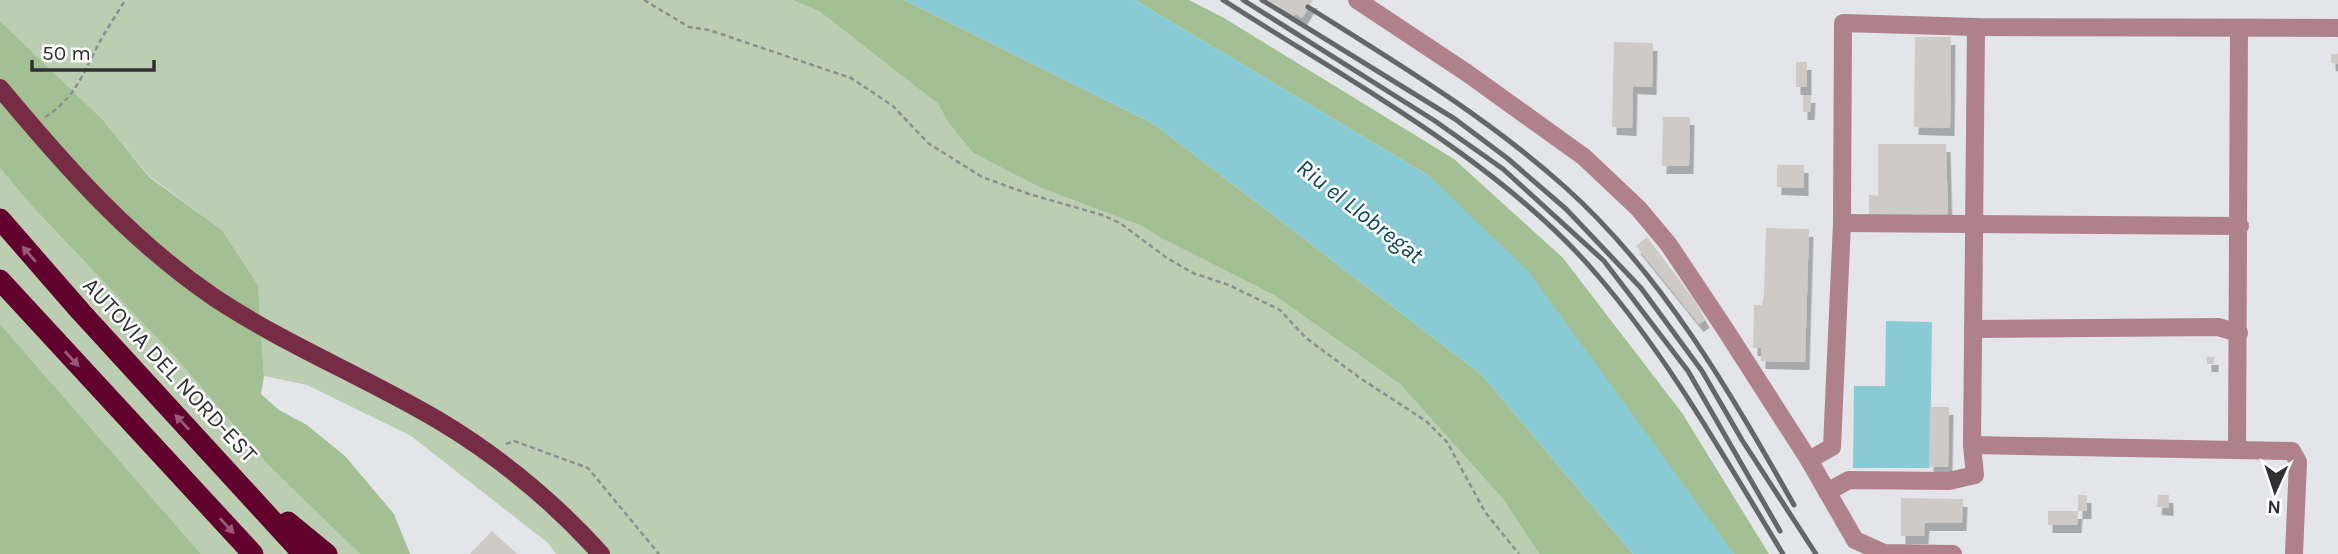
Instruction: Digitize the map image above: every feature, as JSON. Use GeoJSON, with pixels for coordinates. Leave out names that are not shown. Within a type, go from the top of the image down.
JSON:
{"type":"FeatureCollection","features":[{"type":"Feature","properties":{"kind":"highway","name":"AUTOVIA DEL NORD-EST"},"geometry":{"type":"LineString","coordinates":[[0,219],[81,312],[303,554]]}},
{"type":"Feature","properties":{"kind":"highway"},"geometry":{"type":"LineString","coordinates":[[0,280],[253,554]]}},
{"type":"Feature","properties":{"kind":"highway"},"geometry":{"type":"LineString","coordinates":[[228,472],[327,554]]}},
{"type":"Feature","properties":{"kind":"main road"},"geometry":{"type":"LineString","coordinates":[[0,88],[93,195],[177,271],[258,324],[437,419],[486,450],[542,494],[601,554]]}},
{"type":"Feature","properties":{"kind":"lane"},"geometry":{"type":"LineString","coordinates":[[1357,0],[1467,73],[1584,156],[1639,209],[1669,245],[1809,460],[1855,540],[1884,554],[1953,554]]}},
{"type":"Feature","properties":{"kind":"lane"},"geometry":{"type":"LineString","coordinates":[[1809,460],[1832,447],[1842,223],[1843,23],[1976,27],[2338,28]]}},
{"type":"Feature","properties":{"kind":"lane"},"geometry":{"type":"LineString","coordinates":[[1827,492],[1849,480],[1949,481],[1975,475],[1972,445],[1976,27]]}},
{"type":"Feature","properties":{"kind":"lane"},"geometry":{"type":"LineString","coordinates":[[2237,450],[2239,27]]}},
{"type":"Feature","properties":{"kind":"lane"},"geometry":{"type":"LineString","coordinates":[[1842,223],[2240,226]]}},
{"type":"Feature","properties":{"kind":"lane"},"geometry":{"type":"LineString","coordinates":[[1973,329],[2218,327],[2239,333]]}},
{"type":"Feature","properties":{"kind":"lane"},"geometry":{"type":"LineString","coordinates":[[1972,445],[2292,451],[2298,462],[2294,554]]}},
{"type":"Feature","properties":{"kind":"path"},"geometry":{"type":"LineString","coordinates":[[32,125],[65,104],[78,86],[98,45],[125,0]]}},
{"type":"Feature","properties":{"kind":"path"},"geometry":{"type":"LineString","coordinates":[[644,0],[689,27],[709,30],[851,78],[893,106],[928,144],[982,177],[1119,223],[1167,258],[1193,273],[1229,285],[1280,310],[1306,338],[1360,378],[1426,421],[1447,442],[1485,512],[1519,554]]}},
{"type":"Feature","properties":{"kind":"path"},"geometry":{"type":"LineString","coordinates":[[486,450],[514,441],[588,468],[659,554]]}},
{"type":"Feature","properties":{"kind":"green space"},"geometry":{"type":"Polygon","coordinates":[[[0,0],[792,0],[819,11],[938,104],[948,122],[973,153],[1041,188],[1142,226],[1274,295],[1400,384],[1503,499],[1539,554],[556,554],[548,543],[411,436],[307,385],[264,376],[258,285],[222,230],[149,176],[103,120],[0,21],[0,0]]]}},
{"type":"Feature","properties":{"kind":"green space"},"geometry":{"type":"Polygon","coordinates":[[[792,0],[904,0],[1154,124],[1482,375],[1633,554],[1539,554],[1503,499],[1400,384],[1274,295],[1142,226],[1041,188],[973,153],[948,122],[938,104],[819,11],[792,0]]]}},
{"type":"Feature","properties":{"kind":"green space"},"geometry":{"type":"Polygon","coordinates":[[[1135,0],[1189,0],[1224,18],[1454,159],[1563,258],[1682,413],[1769,554],[1734,554],[1429,176],[1135,0]]]}},
{"type":"Feature","properties":{"kind":"green space"},"geometry":{"type":"Polygon","coordinates":[[[0,21],[103,120],[149,177],[222,230],[258,285],[264,376],[261,394],[279,410],[307,425],[345,456],[394,514],[410,554],[360,554],[268,465],[176,358],[29,203],[0,168],[0,21]]]}},
{"type":"Feature","properties":{"kind":"green space"},"geometry":{"type":"Polygon","coordinates":[[[0,168],[29,203],[176,358],[268,465],[360,554],[201,554],[0,324],[0,168]]]}},
{"type":"Feature","properties":{"kind":"green space"},"geometry":{"type":"Polygon","coordinates":[[[0,324],[201,554],[0,554],[0,324]]]}},
{"type":"Feature","properties":{"kind":"water","name":"Riu el Llobregat"},"geometry":{"type":"Polygon","coordinates":[[[904,0],[1135,0],[1429,176],[1528,271],[1734,554],[1633,554],[1482,375],[1154,124],[904,0]]]}},
{"type":"Feature","properties":{"kind":"water"},"geometry":{"type":"Polygon","coordinates":[[[1886,321],[1932,322],[1930,468],[1853,468],[1854,386],[1885,386],[1886,321]]]}},
{"type":"Feature","properties":{"kind":"building"},"geometry":{"type":"Polygon","coordinates":[[[1268,0],[1313,0],[1302,18],[1268,0]]]}},
{"type":"Feature","properties":{"kind":"building"},"geometry":{"type":"Polygon","coordinates":[[[1915,37],[1951,37],[1950,128],[1914,127],[1915,37]]]}},
{"type":"Feature","properties":{"kind":"building"},"geometry":{"type":"Polygon","coordinates":[[[1614,42],[1653,43],[1652,87],[1633,86],[1632,128],[1612,127],[1614,42]]]}},
{"type":"Feature","properties":{"kind":"building"},"geometry":{"type":"Polygon","coordinates":[[[2331,54],[2338,54],[2338,64],[2331,63],[2331,54]]]}},
{"type":"Feature","properties":{"kind":"building"},"geometry":{"type":"Polygon","coordinates":[[[1796,62],[1807,62],[1807,87],[1796,87],[1796,62]]]}},
{"type":"Feature","properties":{"kind":"building"},"geometry":{"type":"Polygon","coordinates":[[[1803,95],[1811,95],[1810,112],[1803,112],[1803,95]]]}},
{"type":"Feature","properties":{"kind":"building"},"geometry":{"type":"Polygon","coordinates":[[[1663,117],[1690,117],[1689,166],[1662,166],[1663,117]]]}},
{"type":"Feature","properties":{"kind":"building"},"geometry":{"type":"Polygon","coordinates":[[[1878,144],[1946,144],[1948,216],[1869,216],[1869,195],[1878,196],[1878,144]]]}},
{"type":"Feature","properties":{"kind":"building"},"geometry":{"type":"Polygon","coordinates":[[[1777,165],[1804,165],[1804,188],[1777,187],[1777,165]]]}},
{"type":"Feature","properties":{"kind":"building"},"geometry":{"type":"Polygon","coordinates":[[[1766,228],[1809,229],[1805,362],[1761,361],[1761,348],[1753,348],[1754,305],[1762,305],[1764,295],[1766,228]]]}},
{"type":"Feature","properties":{"kind":"building"},"geometry":{"type":"Polygon","coordinates":[[[1647,237],[1695,301],[1705,320],[1699,324],[1636,246],[1647,237]]]}},
{"type":"Feature","properties":{"kind":"building"},"geometry":{"type":"Polygon","coordinates":[[[2207,357],[2214,357],[2214,364],[2207,364],[2207,357]]]}},
{"type":"Feature","properties":{"kind":"building"},"geometry":{"type":"Polygon","coordinates":[[[1930,407],[1949,407],[1948,467],[1929,467],[1930,407]]]}},
{"type":"Feature","properties":{"kind":"building"},"geometry":{"type":"Polygon","coordinates":[[[2078,495],[2087,495],[2087,511],[2078,511],[2078,495]]]}},
{"type":"Feature","properties":{"kind":"building"},"geometry":{"type":"Polygon","coordinates":[[[2158,495],[2169,495],[2169,508],[2157,507],[2158,495]]]}},
{"type":"Feature","properties":{"kind":"building"},"geometry":{"type":"Polygon","coordinates":[[[1901,498],[1963,499],[1962,523],[1925,523],[1924,536],[1901,536],[1901,498]]]}},
{"type":"Feature","properties":{"kind":"building"},"geometry":{"type":"Polygon","coordinates":[[[2048,511],[2078,511],[2077,525],[2048,525],[2048,511]]]}},
{"type":"Feature","properties":{"kind":"building"},"geometry":{"type":"Polygon","coordinates":[[[492,531],[517,554],[470,554],[492,531]]]}},
{"type":"Feature","properties":{"kind":"railway"},"geometry":{"type":"LineString","coordinates":[[1223,0],[1371,93],[1470,160],[1517,196],[1560,235],[1625,308],[1650,342],[1696,411],[1783,554]]}},
{"type":"Feature","properties":{"kind":"railway"},"geometry":{"type":"LineString","coordinates":[[1243,0],[1435,121],[1503,169],[1604,261],[1688,371],[1780,531]]}},
{"type":"Feature","properties":{"kind":"railway"},"geometry":{"type":"LineString","coordinates":[[1262,0],[1455,119],[1507,158],[1566,209],[1641,288],[1702,371],[1742,440],[1816,554]]}},
{"type":"Feature","properties":{"kind":"railway"},"geometry":{"type":"LineString","coordinates":[[1308,7],[1473,114],[1535,161],[1600,221],[1664,296],[1719,378],[1794,505]]}}]}
